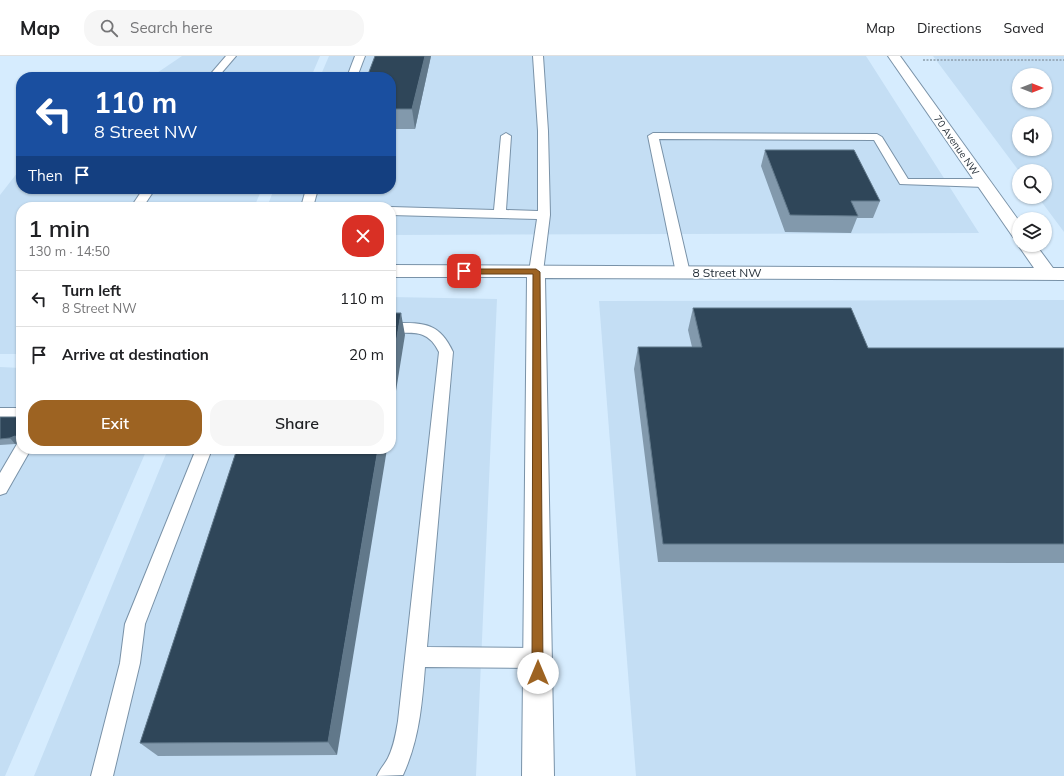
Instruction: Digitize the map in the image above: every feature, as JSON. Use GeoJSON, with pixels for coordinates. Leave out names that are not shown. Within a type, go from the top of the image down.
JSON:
{"type":"FeatureCollection","features":[{"type":"Feature","properties":{"kind":"street","name":"70 Avenue NW"},"geometry":{"type":"LineString","coordinates":[[896,58],[1012,223]]}},
{"type":"Feature","properties":{"kind":"street"},"geometry":{"type":"LineString","coordinates":[[1035,252],[1056,274]]}},
{"type":"Feature","properties":{"kind":"street","name":"8 Street NW"},"geometry":{"type":"LineString","coordinates":[[396,271],[1056,274]]}},
{"type":"Feature","properties":{"kind":"street"},"geometry":{"type":"LineString","coordinates":[[536,272],[538,776]]}},
{"type":"Feature","properties":{"kind":"lane"},"geometry":{"type":"LineString","coordinates":[[217,72],[231,56]]}},
{"type":"Feature","properties":{"kind":"lane"},"geometry":{"type":"LineString","coordinates":[[354,72],[360,56]]}},
{"type":"Feature","properties":{"kind":"lane"},"geometry":{"type":"LineString","coordinates":[[536,272],[544,215],[543,131],[538,56]]}},
{"type":"Feature","properties":{"kind":"lane"},"geometry":{"type":"LineString","coordinates":[[500,214],[506,136]]}},
{"type":"Feature","properties":{"kind":"lane"},"geometry":{"type":"LineString","coordinates":[[683,272],[653,136],[877,137],[904,182],[984,183]]}},
{"type":"Feature","properties":{"kind":"lane"},"geometry":{"type":"LineString","coordinates":[[396,211],[544,215]]}},
{"type":"Feature","properties":{"kind":"lane"},"geometry":{"type":"LineString","coordinates":[[388,776],[394,772],[403,751],[408,727],[446,352],[443,342],[429,331],[423,329],[396,328]]}},
{"type":"Feature","properties":{"kind":"lane"},"geometry":{"type":"LineString","coordinates":[[0,414],[16,414]]}},
{"type":"Feature","properties":{"kind":"lane"},"geometry":{"type":"LineString","coordinates":[[0,488],[20,454]]}},
{"type":"Feature","properties":{"kind":"lane"},"geometry":{"type":"LineString","coordinates":[[102,776],[130,663],[135,624],[202,454]]}},
{"type":"Feature","properties":{"kind":"lane"},"geometry":{"type":"LineString","coordinates":[[416,657],[537,658]]}},
{"type":"Feature","properties":{"kind":"path"},"geometry":{"type":"LineString","coordinates":[[896,58],[1064,60]]}},
{"type":"Feature","properties":{"kind":"shaded area"},"geometry":{"type":"Polygon","coordinates":[[[182,56],[320,56],[313,72],[158,72],[182,56]]]}},
{"type":"Feature","properties":{"kind":"shaded area"},"geometry":{"type":"Polygon","coordinates":[[[329,56],[866,56],[979,233],[396,235],[396,202],[269,202],[272,194],[396,194],[396,72],[322,72],[329,56]]]}},
{"type":"Feature","properties":{"kind":"shaded area"},"geometry":{"type":"Polygon","coordinates":[[[933,56],[1064,56],[1064,232],[1052,216],[1052,212],[1049,212],[1043,204],[1052,204],[1052,164],[1014,164],[933,56]]]}},
{"type":"Feature","properties":{"kind":"shaded area"},"geometry":{"type":"Polygon","coordinates":[[[16,174],[16,194],[260,194],[256,202],[16,202],[16,354],[0,354],[0,195],[16,174]]]}},
{"type":"Feature","properties":{"kind":"shaded area"},"geometry":{"type":"Polygon","coordinates":[[[396,297],[497,299],[476,776],[34,776],[166,454],[396,454],[396,297]]]}},
{"type":"Feature","properties":{"kind":"shaded area"},"geometry":{"type":"Polygon","coordinates":[[[1064,300],[1064,776],[636,776],[599,301],[1064,300]]]}},
{"type":"Feature","properties":{"kind":"shaded area"},"geometry":{"type":"Polygon","coordinates":[[[0,367],[16,368],[16,454],[145,454],[5,776],[0,776],[0,367]]]}},
{"type":"Feature","properties":{"kind":"building"},"geometry":{"type":"Polygon","coordinates":[[[375,56],[425,56],[412,109],[396,109],[396,72],[369,72],[375,56]]]}},
{"type":"Feature","properties":{"kind":"building"},"geometry":{"type":"Polygon","coordinates":[[[765,150],[854,150],[880,201],[851,201],[858,216],[790,215],[765,150]]]}},
{"type":"Feature","properties":{"kind":"building"},"geometry":{"type":"Polygon","coordinates":[[[693,308],[851,308],[868,348],[1064,348],[1064,544],[663,544],[638,347],[702,347],[693,308]]]}},
{"type":"Feature","properties":{"kind":"building"},"geometry":{"type":"Polygon","coordinates":[[[396,313],[401,313],[396,343],[396,313]]]}},
{"type":"Feature","properties":{"kind":"building"},"geometry":{"type":"Polygon","coordinates":[[[0,417],[16,417],[16,436],[0,439],[0,417]]]}},
{"type":"Feature","properties":{"kind":"building"},"geometry":{"type":"Polygon","coordinates":[[[235,454],[377,454],[328,742],[140,743],[235,454]]]}},
{"type":"Feature","properties":{"kind":"route"},"geometry":{"type":"LineString","coordinates":[[464,271],[536,272],[538,673]]}}]}
